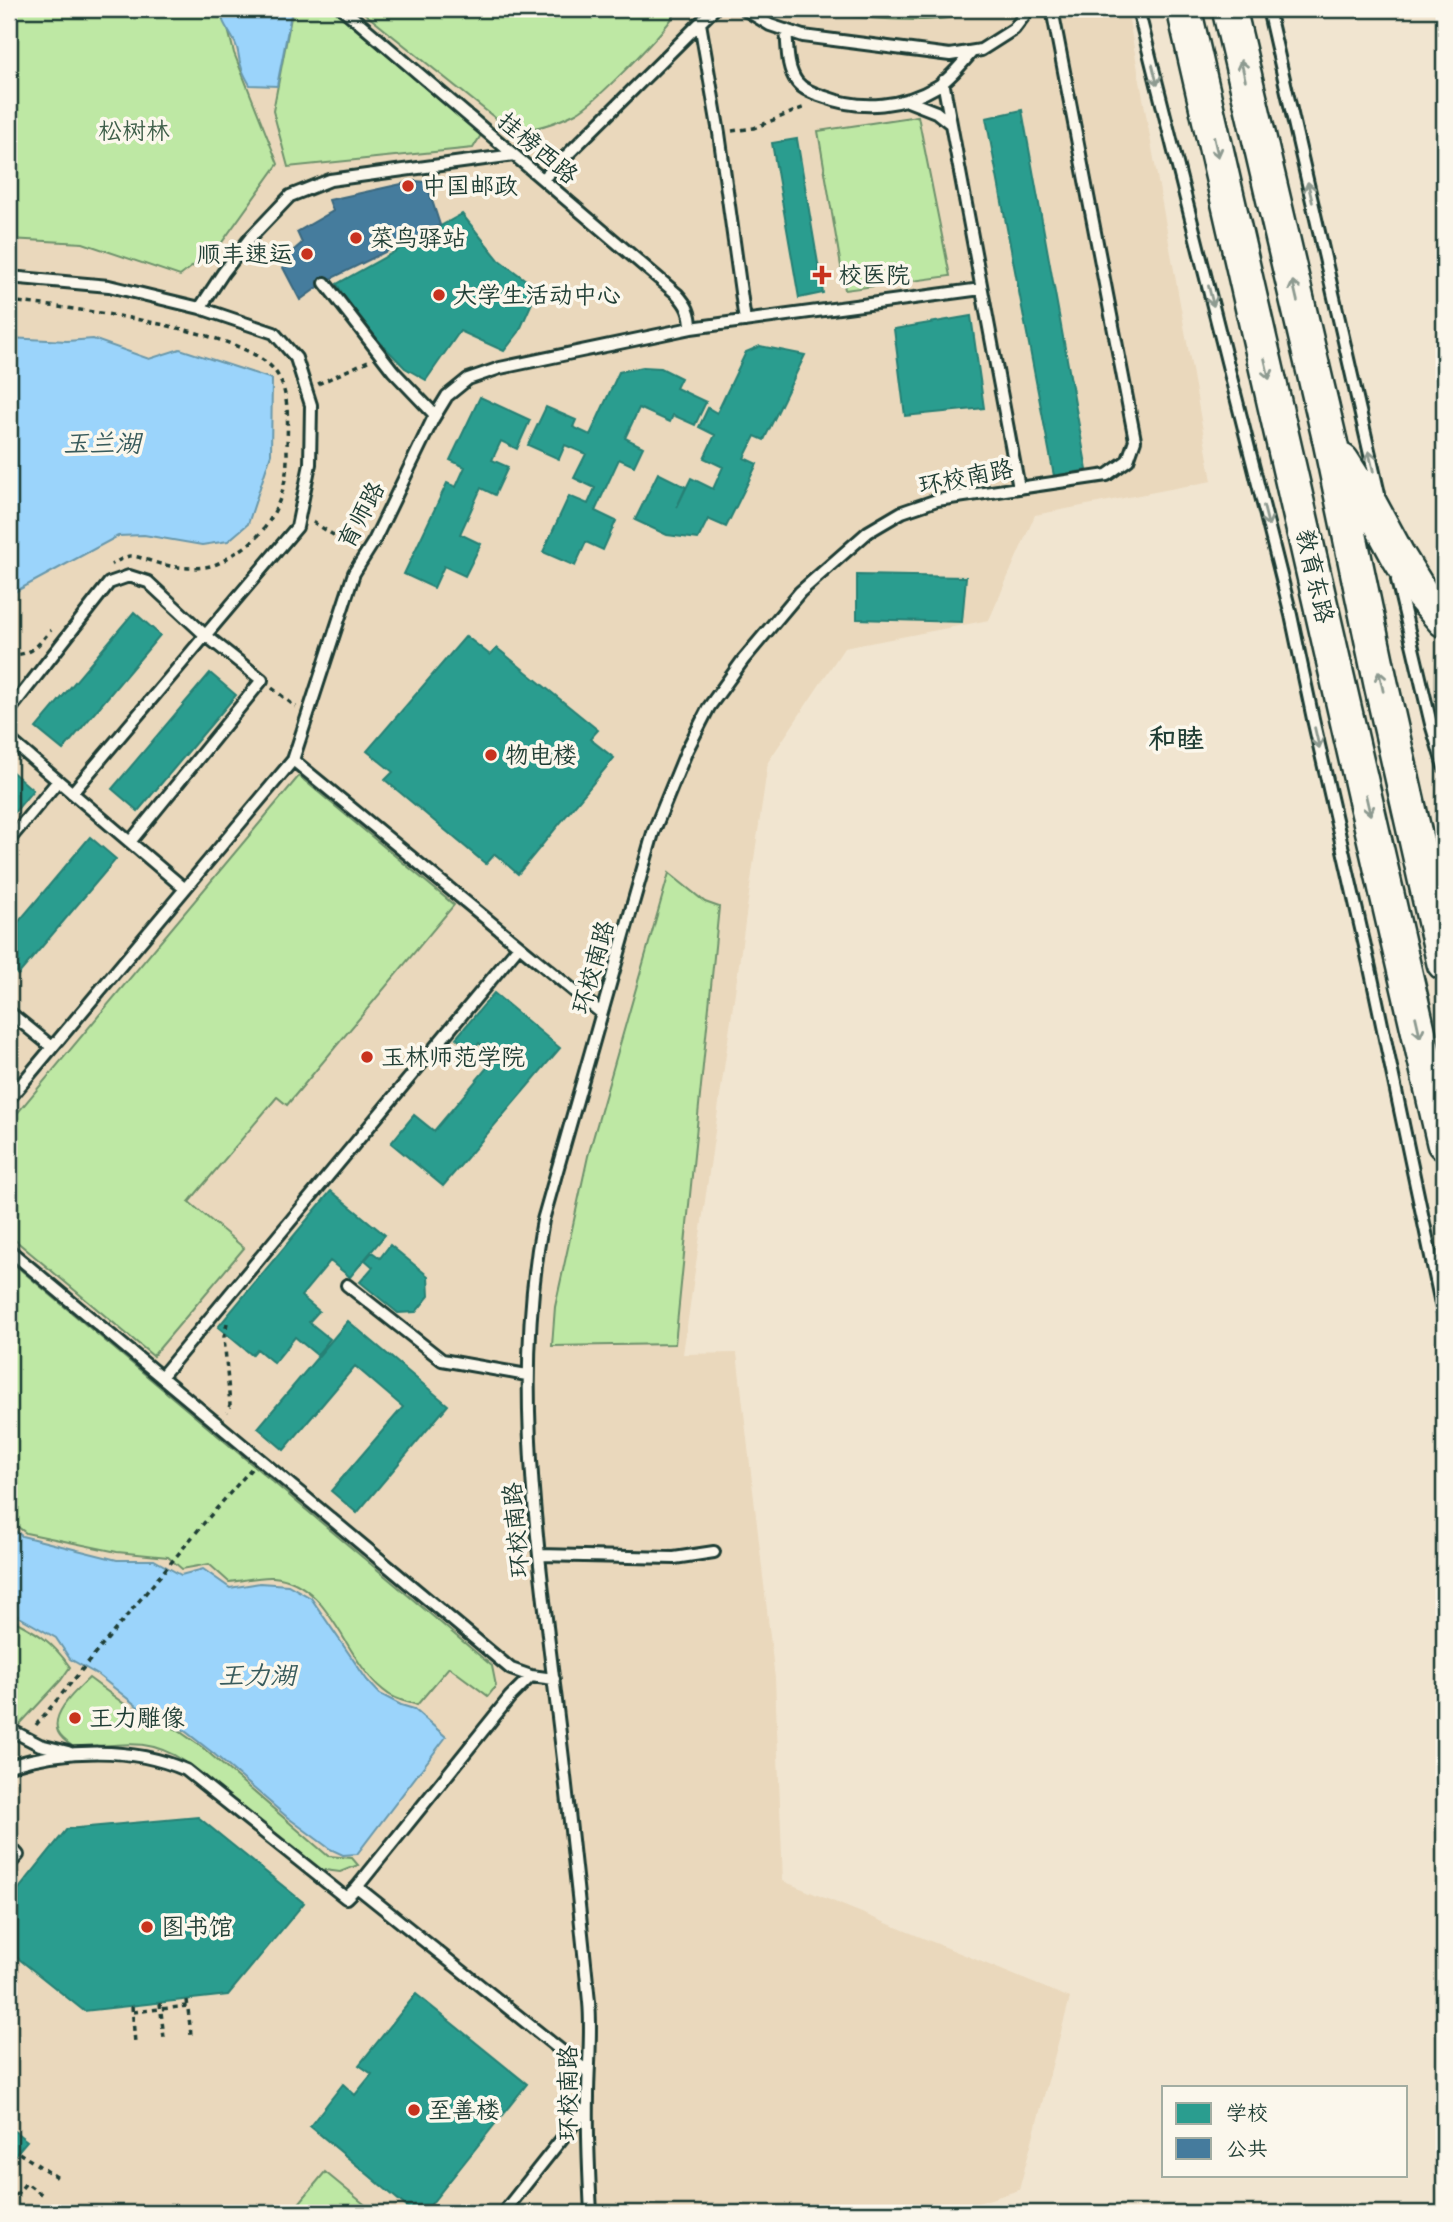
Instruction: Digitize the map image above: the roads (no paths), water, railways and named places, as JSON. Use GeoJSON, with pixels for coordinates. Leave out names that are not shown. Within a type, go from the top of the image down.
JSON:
{"type":"FeatureCollection","features":[{"type":"Feature","properties":{"kind":"main road","name":"教育东路"},"geometry":{"type":"LineString","coordinates":[[1184,9],[1444,1143]]}},
{"type":"Feature","properties":{"kind":"main road","name":"教育东路"},"geometry":{"type":"LineString","coordinates":[[1229,9],[1330,441],[1444,963]]}},
{"type":"Feature","properties":{"kind":"main road"},"geometry":{"type":"LineString","coordinates":[[1330,441],[1422,595],[1444,620]]}},
{"type":"Feature","properties":{"kind":"lane","name":"挂榜西路"},"geometry":{"type":"LineString","coordinates":[[342,9],[677,294],[686,304],[691,316],[691,328]]}},
{"type":"Feature","properties":{"kind":"lane"},"geometry":{"type":"LineString","coordinates":[[543,179],[714,9]]}},
{"type":"Feature","properties":{"kind":"lane"},"geometry":{"type":"LineString","coordinates":[[744,9],[770,25],[803,36],[950,55],[981,50],[1014,29],[1029,9]]}},
{"type":"Feature","properties":{"kind":"lane","name":"环校南路"},"geometry":{"type":"LineString","coordinates":[[590,2213],[587,2107],[589,2007],[539,1555],[530,1443],[527,1375],[534,1270],[543,1220],[653,833],[687,750],[709,708],[772,624],[800,592],[833,561],[868,532],[902,512],[937,500],[1107,475],[1128,460],[1135,440],[1052,9]]}},
{"type":"Feature","properties":{"kind":"lane"},"geometry":{"type":"LineString","coordinates":[[1138,9],[1291,615],[1370,968],[1444,1318]]}},
{"type":"Feature","properties":{"kind":"lane"},"geometry":{"type":"LineString","coordinates":[[1268,9],[1386,533],[1431,724],[1444,767]]}},
{"type":"Feature","properties":{"kind":"lane"},"geometry":{"type":"LineString","coordinates":[[700,23],[719,133],[745,321]]}},
{"type":"Feature","properties":{"kind":"lane"},"geometry":{"type":"LineString","coordinates":[[786,30],[789,65],[798,83],[821,96],[845,104],[878,105],[908,101],[943,81],[972,52]]}},
{"type":"Feature","properties":{"kind":"lane"},"geometry":{"type":"LineString","coordinates":[[943,81],[1019,488]]}},
{"type":"Feature","properties":{"kind":"lane"},"geometry":{"type":"LineString","coordinates":[[908,101],[936,112],[951,124]]}},
{"type":"Feature","properties":{"kind":"lane"},"geometry":{"type":"LineString","coordinates":[[200,308],[223,272],[251,237],[290,196],[330,180],[514,155]]}},
{"type":"Feature","properties":{"kind":"lane"},"geometry":{"type":"LineString","coordinates":[[9,277],[109,286],[200,308],[274,332],[296,358],[311,405],[310,464],[297,527],[72,793]]}},
{"type":"Feature","properties":{"kind":"lane"},"geometry":{"type":"LineString","coordinates":[[325,283],[379,353],[435,415]]}},
{"type":"Feature","properties":{"kind":"lane","name":"育师路"},"geometry":{"type":"LineString","coordinates":[[9,1099],[293,760],[354,572],[447,396],[468,379],[500,368],[691,328],[981,289]]}},
{"type":"Feature","properties":{"kind":"lane"},"geometry":{"type":"LineString","coordinates":[[1379,495],[1413,571],[1431,596],[1444,608]]}},
{"type":"Feature","properties":{"kind":"lane"},"geometry":{"type":"LineString","coordinates":[[9,711],[109,583],[129,576],[148,582],[204,634],[262,680],[130,842]]}},
{"type":"Feature","properties":{"kind":"lane"},"geometry":{"type":"LineString","coordinates":[[9,739],[185,889]]}},
{"type":"Feature","properties":{"kind":"lane"},"geometry":{"type":"LineString","coordinates":[[293,760],[601,1013]]}},
{"type":"Feature","properties":{"kind":"lane"},"geometry":{"type":"LineString","coordinates":[[9,840],[58,781]]}},
{"type":"Feature","properties":{"kind":"lane"},"geometry":{"type":"LineString","coordinates":[[161,1377],[519,946]]}},
{"type":"Feature","properties":{"kind":"lane"},"geometry":{"type":"LineString","coordinates":[[9,1012],[52,1047]]}},
{"type":"Feature","properties":{"kind":"lane"},"geometry":{"type":"LineString","coordinates":[[9,1250],[511,1669],[531,1676],[554,1679]]}},
{"type":"Feature","properties":{"kind":"lane"},"geometry":{"type":"LineString","coordinates":[[347,1284],[442,1360],[527,1375]]}},
{"type":"Feature","properties":{"kind":"lane"},"geometry":{"type":"LineString","coordinates":[[539,1555],[674,1558],[714,1552]]}},
{"type":"Feature","properties":{"kind":"lane"},"geometry":{"type":"LineString","coordinates":[[9,1766],[70,1753],[138,1756],[170,1763],[186,1770],[346,1898],[510,1697],[531,1676]]}},
{"type":"Feature","properties":{"kind":"lane"},"geometry":{"type":"LineString","coordinates":[[9,1729],[26,1738],[70,1753]]}},
{"type":"Feature","properties":{"kind":"lane"},"geometry":{"type":"LineString","coordinates":[[9,1845],[18,1855],[9,1865]]}},
{"type":"Feature","properties":{"kind":"lane"},"geometry":{"type":"LineString","coordinates":[[357,1887],[588,2072]]}},
{"type":"Feature","properties":{"kind":"lane"},"geometry":{"type":"LineString","coordinates":[[503,2213],[587,2107]]}},
{"type":"Feature","properties":{"kind":"water"},"geometry":{"type":"Polygon","coordinates":[[[221,9],[292,9],[277,86],[250,85],[242,69],[237,46],[223,21],[221,9]]]}},
{"type":"Feature","properties":{"kind":"water","name":"玉兰湖"},"geometry":{"type":"Polygon","coordinates":[[[9,338],[67,341],[93,339],[149,359],[180,349],[272,379],[271,454],[248,524],[228,541],[202,545],[144,535],[118,536],[9,595],[9,338]]]}},
{"type":"Feature","properties":{"kind":"water","name":"王力湖"},"geometry":{"type":"Polygon","coordinates":[[[9,1526],[22,1536],[117,1560],[154,1560],[181,1575],[203,1569],[230,1588],[260,1583],[288,1585],[311,1598],[367,1680],[380,1694],[414,1709],[446,1737],[357,1854],[343,1855],[330,1849],[287,1817],[172,1721],[142,1710],[98,1675],[70,1659],[56,1638],[9,1611],[9,1526]]]}},
{"type":"Feature","properties":{"kind":"place","name":"中国邮政"},"geometry":{"type":"Point","coordinates":[408,186]}},
{"type":"Feature","properties":{"kind":"place","name":"菜鸟驿站"},"geometry":{"type":"Point","coordinates":[356,238]}},
{"type":"Feature","properties":{"kind":"place","name":"顺丰速运"},"geometry":{"type":"Point","coordinates":[307,254]}},
{"type":"Feature","properties":{"kind":"place","name":"校医院"},"geometry":{"type":"Point","coordinates":[822,275]}},
{"type":"Feature","properties":{"kind":"place","name":"大学生活动中心"},"geometry":{"type":"Point","coordinates":[439,295]}},
{"type":"Feature","properties":{"kind":"place","name":"物电楼"},"geometry":{"type":"Point","coordinates":[491,755]}},
{"type":"Feature","properties":{"kind":"place","name":"玉林师范学院"},"geometry":{"type":"Point","coordinates":[367,1057]}},
{"type":"Feature","properties":{"kind":"place","name":"王力雕像"},"geometry":{"type":"Point","coordinates":[75,1718]}},
{"type":"Feature","properties":{"kind":"place","name":"图书馆"},"geometry":{"type":"Point","coordinates":[147,1927]}},
{"type":"Feature","properties":{"kind":"place","name":"至善楼"},"geometry":{"type":"Point","coordinates":[414,2110]}},
{"type":"Feature","properties":{"kind":"district","name":"和睦"},"geometry":{"type":"Point","coordinates":[1176,738]}},
{"type":"Feature","properties":{"kind":"park label","name":"松树林"},"geometry":{"type":"Point","coordinates":[134,131]}}]}
